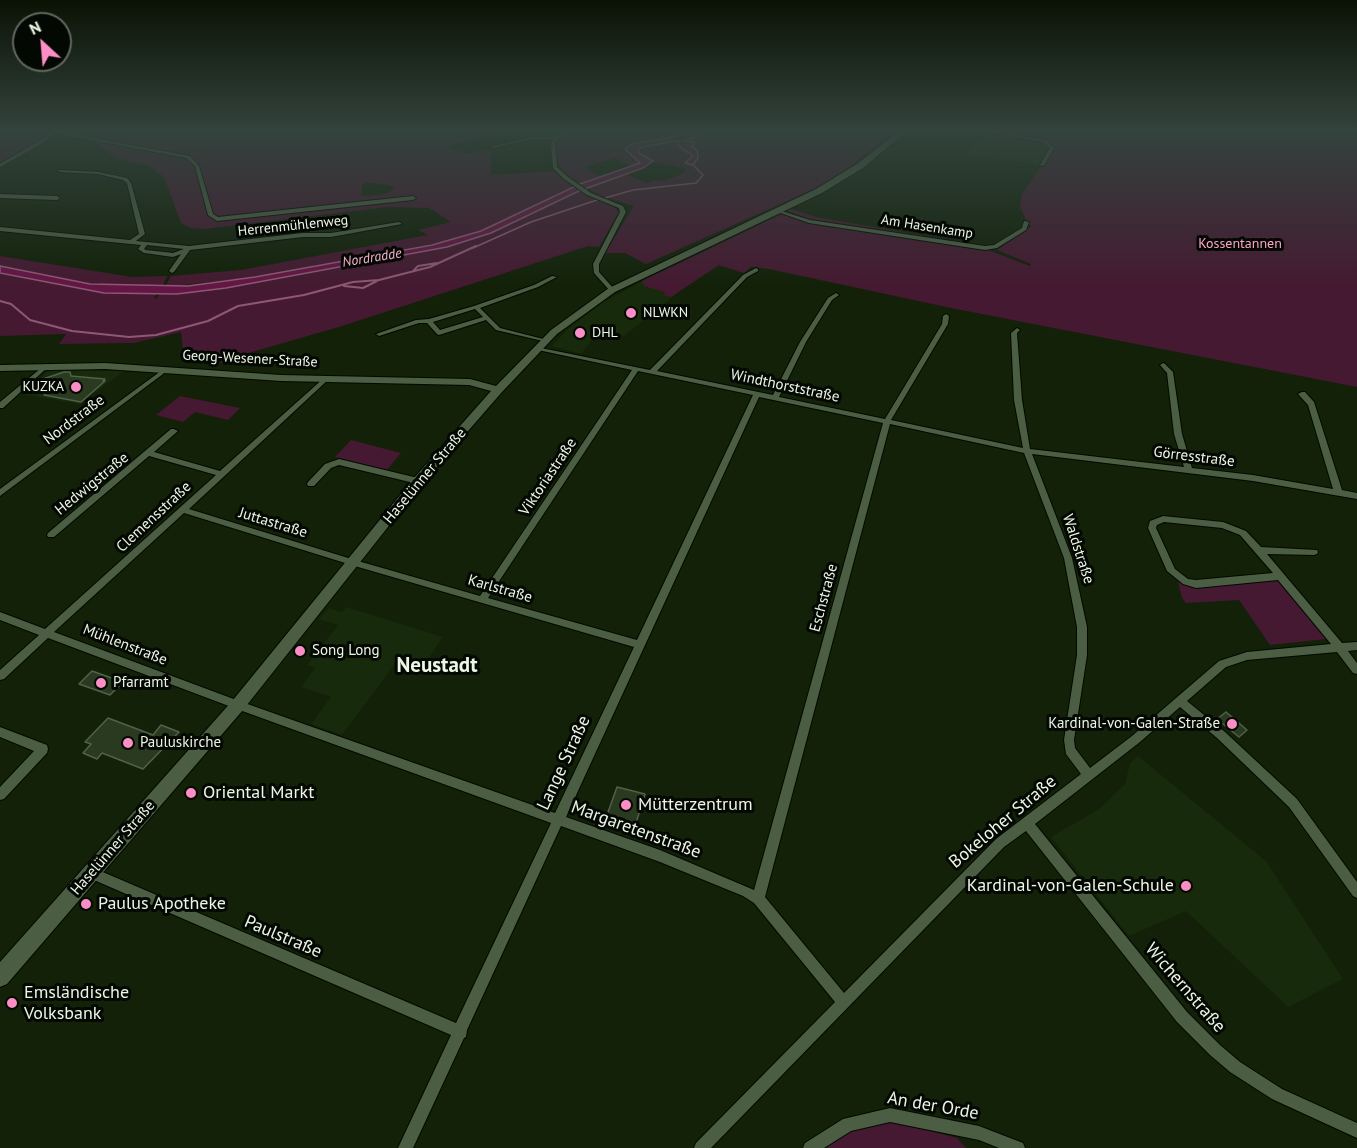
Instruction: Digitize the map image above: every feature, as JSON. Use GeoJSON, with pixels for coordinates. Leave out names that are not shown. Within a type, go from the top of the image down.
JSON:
{"type":"FeatureCollection","features":[{"type":"Feature","properties":{"kind":"street"},"geometry":{"type":"LineString","coordinates":[[129,183],[141,234],[131,242]]}},
{"type":"Feature","properties":{"kind":"street"},"geometry":{"type":"LineString","coordinates":[[202,183],[211,215],[217,219],[413,198]]}},
{"type":"Feature","properties":{"kind":"street"},"geometry":{"type":"LineString","coordinates":[[573,183],[589,194],[621,207],[623,212],[596,264],[596,272],[612,290]]}},
{"type":"Feature","properties":{"kind":"street","name":"Haselünner Straße"},"geometry":{"type":"LineString","coordinates":[[0,976],[237,705],[418,481],[541,345],[573,316],[612,290],[780,211],[833,183]]}},
{"type":"Feature","properties":{"kind":"street"},"geometry":{"type":"LineString","coordinates":[[0,196],[57,198]]}},
{"type":"Feature","properties":{"kind":"street","name":"Am Hasenkamp"},"geometry":{"type":"LineString","coordinates":[[780,211],[809,220],[985,248],[995,247],[1014,235],[1026,227],[1026,222]]}},
{"type":"Feature","properties":{"kind":"street","name":"Herrenmühlenweg"},"geometry":{"type":"LineString","coordinates":[[0,229],[145,243],[141,249],[144,251],[173,255],[295,236],[332,235],[399,224]]}},
{"type":"Feature","properties":{"kind":"street"},"geometry":{"type":"LineString","coordinates":[[172,271],[187,251]]}},
{"type":"Feature","properties":{"kind":"street"},"geometry":{"type":"LineString","coordinates":[[652,372],[745,276],[756,270]]}},
{"type":"Feature","properties":{"kind":"street"},"geometry":{"type":"LineString","coordinates":[[379,334],[418,321],[429,321],[476,307],[536,286],[554,277]]}},
{"type":"Feature","properties":{"kind":"street"},"geometry":{"type":"LineString","coordinates":[[776,398],[803,342],[830,300],[836,295]]}},
{"type":"Feature","properties":{"kind":"street","name":"Windthorststraße"},"geometry":{"type":"LineString","coordinates":[[476,307],[498,329],[541,345],[637,369],[1027,451]]}},
{"type":"Feature","properties":{"kind":"street","name":"Eschstraße"},"geometry":{"type":"LineString","coordinates":[[758,899],[887,421],[945,324],[946,316]]}},
{"type":"Feature","properties":{"kind":"street"},"geometry":{"type":"LineString","coordinates":[[429,321],[439,333],[487,318]]}},
{"type":"Feature","properties":{"kind":"street","name":"Waldstraße"},"geometry":{"type":"LineString","coordinates":[[1017,330],[1014,333],[1018,400],[1027,451],[1068,558],[1083,627],[1082,655],[1070,750],[1089,776]]}},
{"type":"Feature","properties":{"kind":"street"},"geometry":{"type":"LineString","coordinates":[[1163,365],[1170,372],[1178,434],[1190,470]]}},
{"type":"Feature","properties":{"kind":"street"},"geometry":{"type":"LineString","coordinates":[[0,406],[46,366]]}},
{"type":"Feature","properties":{"kind":"street","name":"Georg-Wesener-Straße"},"geometry":{"type":"LineString","coordinates":[[0,368],[105,366],[327,378],[470,382],[498,390]]}},
{"type":"Feature","properties":{"kind":"street","name":"Viktoriastraße"},"geometry":{"type":"LineString","coordinates":[[482,600],[637,369]]}},
{"type":"Feature","properties":{"kind":"street","name":"Nordstraße"},"geometry":{"type":"LineString","coordinates":[[0,493],[165,370]]}},
{"type":"Feature","properties":{"kind":"street","name":"Clemensstraße"},"geometry":{"type":"LineString","coordinates":[[0,676],[327,378]]}},
{"type":"Feature","properties":{"kind":"street","name":"Lange Straße"},"geometry":{"type":"LineString","coordinates":[[405,1148],[757,394]]}},
{"type":"Feature","properties":{"kind":"street"},"geometry":{"type":"LineString","coordinates":[[1302,394],[1311,404],[1338,492]]}},
{"type":"Feature","properties":{"kind":"street","name":"Hedwigstraße"},"geometry":{"type":"LineString","coordinates":[[51,535],[150,454],[152,449],[174,431]]}},
{"type":"Feature","properties":{"kind":"street","name":"Görresstraße"},"geometry":{"type":"LineString","coordinates":[[1027,451],[1190,470],[1357,496]]}},
{"type":"Feature","properties":{"kind":"street","name":"Hedwigstraße"},"geometry":{"type":"LineString","coordinates":[[150,454],[222,474]]}},
{"type":"Feature","properties":{"kind":"street"},"geometry":{"type":"LineString","coordinates":[[311,484],[328,466],[339,462],[418,481]]}},
{"type":"Feature","properties":{"kind":"street","name":"Juttastraße"},"geometry":{"type":"LineString","coordinates":[[184,510],[353,562]]}},
{"type":"Feature","properties":{"kind":"street"},"geometry":{"type":"LineString","coordinates":[[1280,576],[1196,584],[1186,582],[1171,571],[1152,528],[1156,520],[1163,519],[1223,525],[1237,529],[1259,550],[1357,670]]}},
{"type":"Feature","properties":{"kind":"street"},"geometry":{"type":"LineString","coordinates":[[1259,550],[1314,552]]}},
{"type":"Feature","properties":{"kind":"street","name":"Karlstraße"},"geometry":{"type":"LineString","coordinates":[[353,562],[639,645]]}},
{"type":"Feature","properties":{"kind":"street","name":"Mühlenstraße"},"geometry":{"type":"LineString","coordinates":[[0,616],[49,632],[237,705]]}},
{"type":"Feature","properties":{"kind":"street","name":"Bokeloher Straße"},"geometry":{"type":"LineString","coordinates":[[701,1148],[952,890],[1026,822],[1089,776],[1216,669],[1235,658],[1357,646]]}},
{"type":"Feature","properties":{"kind":"street"},"geometry":{"type":"LineString","coordinates":[[1180,701],[1221,735],[1293,803],[1357,892]]}},
{"type":"Feature","properties":{"kind":"street","name":"Margaretenstraße"},"geometry":{"type":"LineString","coordinates":[[237,705],[660,856],[758,899],[843,1002]]}},
{"type":"Feature","properties":{"kind":"street"},"geometry":{"type":"LineString","coordinates":[[0,732],[43,749],[0,795]]}},
{"type":"Feature","properties":{"kind":"street","name":"Wichernstraße"},"geometry":{"type":"LineString","coordinates":[[1026,822],[1182,1017],[1206,1042],[1235,1067],[1277,1094],[1357,1131]]}},
{"type":"Feature","properties":{"kind":"street","name":"Paulstraße"},"geometry":{"type":"LineString","coordinates":[[92,873],[461,1032]]}},
{"type":"Feature","properties":{"kind":"street","name":"Haselünner Straße"},"geometry":{"type":"LineString","coordinates":[[0,969],[36,935]]}},
{"type":"Feature","properties":{"kind":"street","name":"An der Orde"},"geometry":{"type":"LineString","coordinates":[[810,1148],[848,1124],[890,1115],[979,1133],[1018,1148]]}},
{"type":"Feature","properties":{"kind":"shaded area"},"geometry":{"type":"Polygon","coordinates":[[[657,273],[688,285],[624,336],[599,331],[581,354],[552,346],[568,329],[604,302],[657,273]]]}},
{"type":"Feature","properties":{"kind":"shaded area"},"geometry":{"type":"Polygon","coordinates":[[[54,370],[124,371],[79,404],[22,394],[47,372],[54,370]]]}},
{"type":"Feature","properties":{"kind":"shaded area"},"geometry":{"type":"Polygon","coordinates":[[[346,607],[443,637],[422,668],[397,661],[342,735],[311,724],[331,697],[301,687],[315,668],[307,665],[338,625],[319,619],[329,608],[342,612],[346,607]]]}},
{"type":"Feature","properties":{"kind":"shaded area","name":"Kardinal-von-Galen-Schule"},"geometry":{"type":"Polygon","coordinates":[[[1138,756],[1266,861],[1343,979],[1288,1007],[1186,911],[1129,936],[1051,837],[1099,809],[1125,784],[1130,763],[1138,756]]]}},
{"type":"Feature","properties":{"kind":"green space"},"geometry":{"type":"Polygon","coordinates":[[[166,183],[366,183],[362,185],[362,196],[386,194],[396,187],[370,183],[568,183],[573,187],[481,231],[453,240],[255,277],[165,287],[171,276],[241,270],[428,235],[418,230],[451,222],[429,208],[387,207],[204,229],[191,228],[181,223],[166,183]]]}},
{"type":"Feature","properties":{"kind":"green space"},"geometry":{"type":"Polygon","coordinates":[[[602,183],[824,183],[646,264],[625,253],[605,253],[634,206],[601,196],[587,188],[602,183]]]}},
{"type":"Feature","properties":{"kind":"green space","name":"Kossentannen"},"geometry":{"type":"Polygon","coordinates":[[[1030,183],[1357,183],[1357,387],[951,308],[769,269],[751,267],[744,273],[719,265],[671,297],[663,295],[665,292],[644,286],[642,281],[782,214],[808,221],[985,249],[1030,266],[1031,264],[997,250],[1032,226],[1028,224],[1020,207],[1022,194],[1030,183]]]}},
{"type":"Feature","properties":{"kind":"green space"},"geometry":{"type":"Polygon","coordinates":[[[579,191],[611,204],[619,212],[599,247],[588,246],[339,327],[238,356],[231,364],[220,363],[222,359],[208,362],[184,360],[181,332],[134,343],[59,344],[66,334],[0,336],[0,273],[104,293],[157,294],[154,298],[156,299],[160,294],[226,288],[447,247],[491,233],[579,191]]]}},
{"type":"Feature","properties":{"kind":"green space"},"geometry":{"type":"Polygon","coordinates":[[[791,209],[816,217],[983,246],[990,246],[1019,229],[1023,229],[991,247],[983,247],[810,220],[786,210],[791,209]]]}},
{"type":"Feature","properties":{"kind":"green space"},"geometry":{"type":"Polygon","coordinates":[[[0,256],[132,277],[167,276],[162,287],[90,284],[0,266],[0,256]]]}},
{"type":"Feature","properties":{"kind":"green space"},"geometry":{"type":"Polygon","coordinates":[[[180,396],[240,408],[228,420],[195,412],[183,422],[156,415],[180,396]]]}},
{"type":"Feature","properties":{"kind":"green space"},"geometry":{"type":"Polygon","coordinates":[[[351,440],[401,453],[386,471],[335,457],[351,440]]]}},
{"type":"Feature","properties":{"kind":"green space"},"geometry":{"type":"Polygon","coordinates":[[[1278,580],[1326,639],[1270,645],[1239,600],[1186,603],[1182,598],[1178,582],[1200,587],[1278,580]]]}},
{"type":"Feature","properties":{"kind":"green space"},"geometry":{"type":"Polygon","coordinates":[[[892,1121],[957,1138],[966,1148],[822,1148],[862,1126],[892,1121]]]}},
{"type":"Feature","properties":{"kind":"water","name":"Nordradde"},"geometry":{"type":"Polygon","coordinates":[[[602,183],[579,191],[491,233],[447,247],[226,288],[177,294],[104,293],[0,273],[0,266],[90,284],[188,286],[255,277],[432,245],[481,231],[580,184],[602,183]]]}},
{"type":"Feature","properties":{"kind":"building","name":"KUZKA"},"geometry":{"type":"Polygon","coordinates":[[[70,372],[71,376],[105,379],[103,381],[105,381],[81,402],[44,395],[59,382],[40,380],[70,372]]]}},
{"type":"Feature","properties":{"kind":"building","name":"Pfarramt"},"geometry":{"type":"Polygon","coordinates":[[[92,671],[123,682],[110,695],[79,684],[92,671]]]}},
{"type":"Feature","properties":{"kind":"building","name":"Kardinal-von-Galen-Straße"},"geometry":{"type":"Polygon","coordinates":[[[1226,712],[1247,730],[1239,737],[1217,719],[1226,712]]]}},
{"type":"Feature","properties":{"kind":"building","name":"Pauluskirche"},"geometry":{"type":"Polygon","coordinates":[[[108,718],[153,735],[161,725],[179,732],[143,769],[102,753],[97,759],[83,753],[91,744],[85,742],[108,718]]]}},
{"type":"Feature","properties":{"kind":"building","name":"Mütterzentrum"},"geometry":{"type":"Polygon","coordinates":[[[617,787],[645,794],[636,823],[607,815],[617,787]]]}},
{"type":"Feature","properties":{"kind":"waterway"},"geometry":{"type":"LineString","coordinates":[[605,198],[633,190],[696,183]]}},
{"type":"Feature","properties":{"kind":"waterway"},"geometry":{"type":"LineString","coordinates":[[473,248],[531,222],[597,200]]}},
{"type":"Feature","properties":{"kind":"waterway"},"geometry":{"type":"LineString","coordinates":[[0,301],[11,304],[30,320],[72,331],[129,337],[156,335],[208,321],[238,306],[304,295],[353,282],[379,280],[430,267],[476,246]]}},
{"type":"Feature","properties":{"kind":"waterway"},"geometry":{"type":"LineString","coordinates":[[414,270],[418,266],[437,263]]}},
{"type":"Feature","properties":{"kind":"waterway"},"geometry":{"type":"LineString","coordinates":[[344,286],[363,288],[377,281]]}},
{"type":"Feature","properties":{"kind":"place","name":"NLWKN"},"geometry":{"type":"Point","coordinates":[631,313]}},
{"type":"Feature","properties":{"kind":"place","name":"DHL"},"geometry":{"type":"Point","coordinates":[580,333]}},
{"type":"Feature","properties":{"kind":"place","name":"KUZKA"},"geometry":{"type":"Point","coordinates":[76,387]}},
{"type":"Feature","properties":{"kind":"place","name":"Song Long"},"geometry":{"type":"Point","coordinates":[300,651]}},
{"type":"Feature","properties":{"kind":"place","name":"Pfarramt"},"geometry":{"type":"Point","coordinates":[101,683]}},
{"type":"Feature","properties":{"kind":"place","name":"Kardinal-von-Galen-Straße"},"geometry":{"type":"Point","coordinates":[1232,724]}},
{"type":"Feature","properties":{"kind":"place","name":"Pauluskirche"},"geometry":{"type":"Point","coordinates":[128,743]}},
{"type":"Feature","properties":{"kind":"place","name":"Oriental Markt"},"geometry":{"type":"Point","coordinates":[191,793]}},
{"type":"Feature","properties":{"kind":"place","name":"Mütterzentrum"},"geometry":{"type":"Point","coordinates":[626,805]}},
{"type":"Feature","properties":{"kind":"place","name":"Kardinal-von-Galen-Schule"},"geometry":{"type":"Point","coordinates":[1186,886]}},
{"type":"Feature","properties":{"kind":"place","name":"Paulus Apotheke"},"geometry":{"type":"Point","coordinates":[86,904]}},
{"type":"Feature","properties":{"kind":"place","name":"Emsländische Volksbank"},"geometry":{"type":"Point","coordinates":[12,1003]}},
{"type":"Feature","properties":{"kind":"district","name":"Neustadt"},"geometry":{"type":"Point","coordinates":[437,666]}}]}
